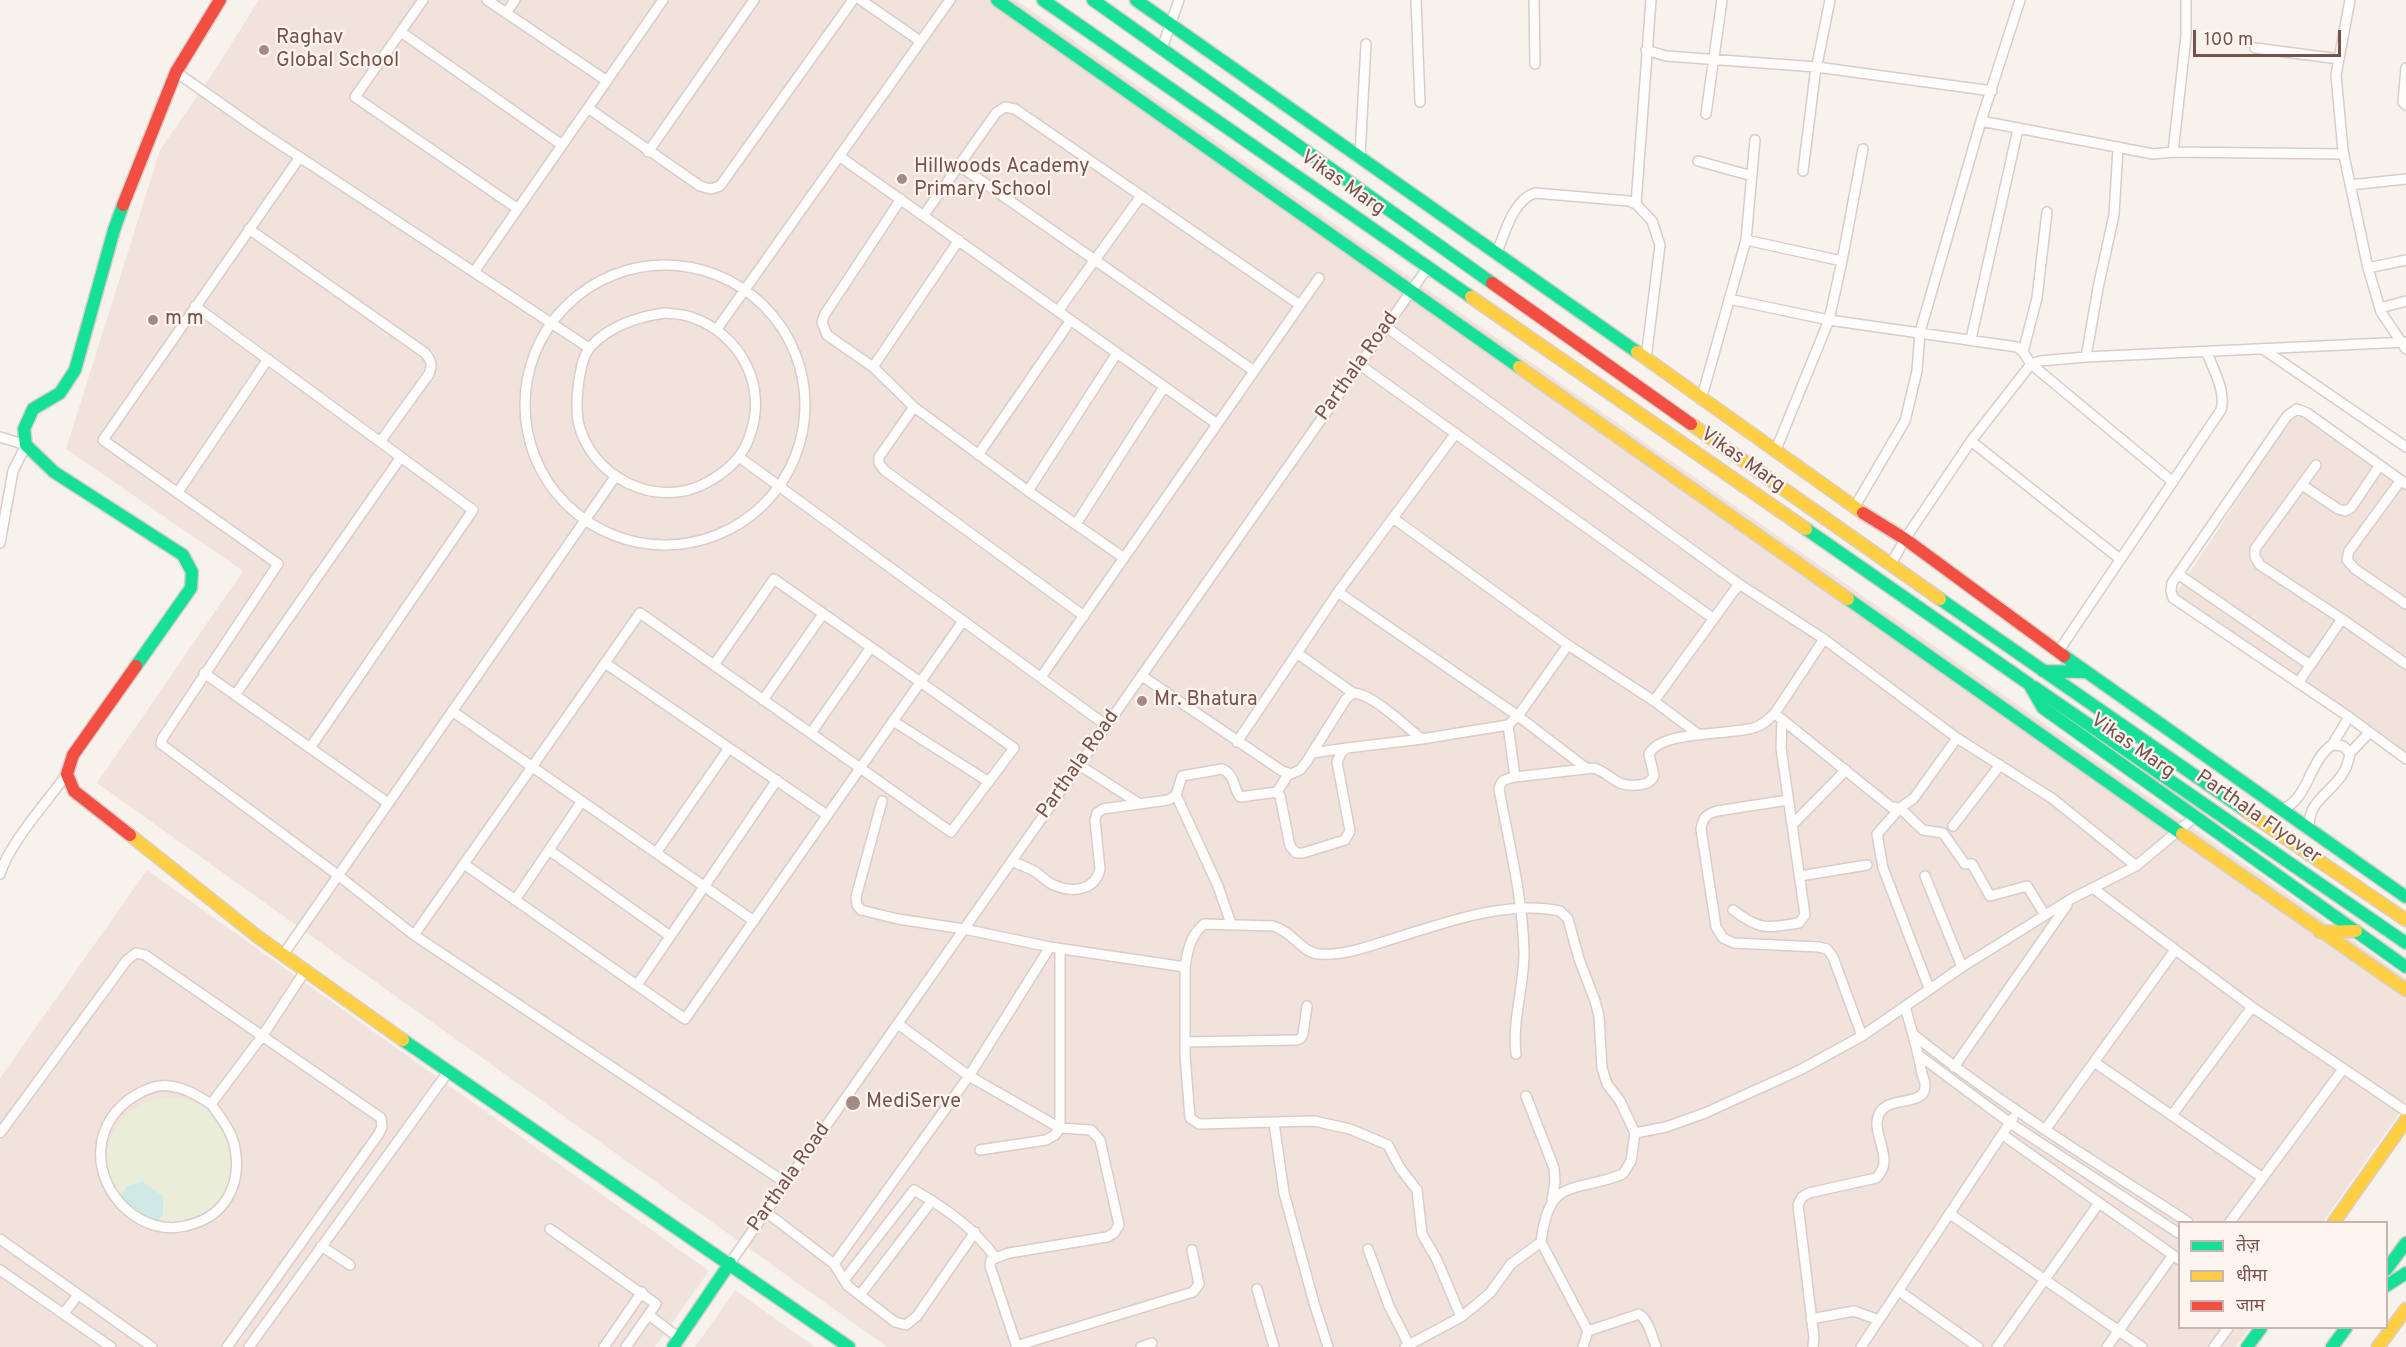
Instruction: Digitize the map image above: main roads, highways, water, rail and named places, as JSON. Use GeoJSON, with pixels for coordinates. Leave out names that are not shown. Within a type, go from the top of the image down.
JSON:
{"type":"FeatureCollection","features":[{"type":"Feature","properties":{"kind":"water"},"geometry":{"type":"Polygon","coordinates":[[[142,1181],[163,1196],[163,1214],[156,1223],[141,1216],[120,1197],[126,1187],[142,1181]]]}},
{"type":"Feature","properties":{"kind":"place","name":"Raghav Global School"},"geometry":{"type":"Point","coordinates":[264,50]}},
{"type":"Feature","properties":{"kind":"place","name":"Hillwoods Academy Primary School"},"geometry":{"type":"Point","coordinates":[902,179]}},
{"type":"Feature","properties":{"kind":"place","name":"m m"},"geometry":{"type":"Point","coordinates":[153,320]}},
{"type":"Feature","properties":{"kind":"place","name":"Mr. Bhatura"},"geometry":{"type":"Point","coordinates":[1142,701]}},
{"type":"Feature","properties":{"kind":"place","name":"MediServe"},"geometry":{"type":"Point","coordinates":[853,1103]}}]}
